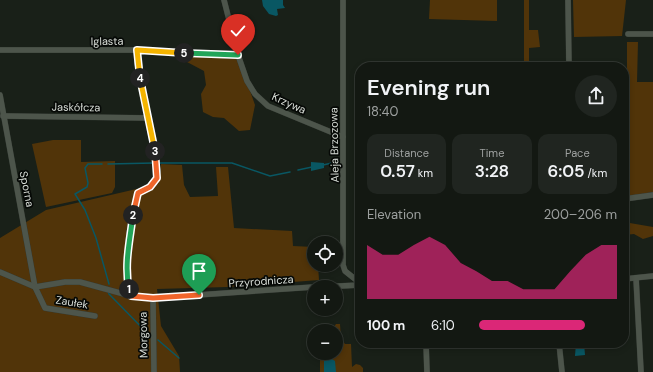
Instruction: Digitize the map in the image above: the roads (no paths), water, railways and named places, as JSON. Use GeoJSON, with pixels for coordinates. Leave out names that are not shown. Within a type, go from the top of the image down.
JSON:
{"type":"FeatureCollection","features":[{"type":"Feature","properties":{"kind":"street","name":"Krzywa"},"geometry":{"type":"LineString","coordinates":[[224,0],[238,55],[247,81],[255,94],[263,102],[280,111],[343,137]]}},
{"type":"Feature","properties":{"kind":"street","name":"Aleja Brzozowa"},"geometry":{"type":"LineString","coordinates":[[343,0],[343,137],[345,158],[343,265],[345,271],[355,280]]}},
{"type":"Feature","properties":{"kind":"street"},"geometry":{"type":"LineString","coordinates":[[568,0],[569,62]]}},
{"type":"Feature","properties":{"kind":"street"},"geometry":{"type":"LineString","coordinates":[[628,34],[653,34]]}},
{"type":"Feature","properties":{"kind":"street","name":"Iglasta"},"geometry":{"type":"LineString","coordinates":[[0,50],[137,50],[238,55]]}},
{"type":"Feature","properties":{"kind":"street"},"geometry":{"type":"LineString","coordinates":[[131,296],[127,265],[134,204],[138,193],[150,187],[157,178],[158,171],[137,62],[137,50]]}},
{"type":"Feature","properties":{"kind":"street","name":"Sporna"},"geometry":{"type":"LineString","coordinates":[[0,95],[35,287]]}},
{"type":"Feature","properties":{"kind":"street","name":"Jaskółcza"},"geometry":{"type":"LineString","coordinates":[[4,116],[148,118]]}},
{"type":"Feature","properties":{"kind":"street"},"geometry":{"type":"LineString","coordinates":[[629,198],[653,195]]}},
{"type":"Feature","properties":{"kind":"street"},"geometry":{"type":"LineString","coordinates":[[0,272],[35,287]]}},
{"type":"Feature","properties":{"kind":"street"},"geometry":{"type":"LineString","coordinates":[[629,279],[653,276]]}},
{"type":"Feature","properties":{"kind":"street"},"geometry":{"type":"LineString","coordinates":[[636,278],[641,372]]}},
{"type":"Feature","properties":{"kind":"street","name":"Przyrodnicza"},"geometry":{"type":"LineString","coordinates":[[35,287],[65,282],[80,282],[131,296],[153,298],[307,287]]}},
{"type":"Feature","properties":{"kind":"street"},"geometry":{"type":"LineString","coordinates":[[343,285],[355,284]]}},
{"type":"Feature","properties":{"kind":"street","name":"Zaułek"},"geometry":{"type":"LineString","coordinates":[[35,287],[45,308],[95,316]]}},
{"type":"Feature","properties":{"kind":"street","name":"Morgowa"},"geometry":{"type":"LineString","coordinates":[[153,298],[154,372]]}},
{"type":"Feature","properties":{"kind":"street"},"geometry":{"type":"LineString","coordinates":[[426,348],[427,372]]}},
{"type":"Feature","properties":{"kind":"street"},"geometry":{"type":"LineString","coordinates":[[560,348],[562,372]]}},
{"type":"Feature","properties":{"kind":"water"},"geometry":{"type":"Polygon","coordinates":[[[262,0],[283,0],[283,5],[285,8],[277,9],[278,15],[276,16],[269,14],[263,6],[262,0]]]}},
{"type":"Feature","properties":{"kind":"water"},"geometry":{"type":"Polygon","coordinates":[[[311,162],[324,163],[324,168],[311,171],[311,162]]]}},
{"type":"Feature","properties":{"kind":"water"},"geometry":{"type":"Polygon","coordinates":[[[576,348],[584,348],[585,355],[575,356],[576,348]]]}},
{"type":"Feature","properties":{"kind":"water"},"geometry":{"type":"Polygon","coordinates":[[[324,361],[335,361],[336,372],[324,372],[324,361]]]}},
{"type":"Feature","properties":{"kind":"waterway"},"geometry":{"type":"LineString","coordinates":[[323,165],[341,161]]}},
{"type":"Feature","properties":{"kind":"waterway"},"geometry":{"type":"LineString","coordinates":[[108,164],[154,163]]}},
{"type":"Feature","properties":{"kind":"waterway"},"geometry":{"type":"LineString","coordinates":[[160,163],[232,163],[270,176],[290,172]]}},
{"type":"Feature","properties":{"kind":"waterway"},"geometry":{"type":"LineString","coordinates":[[102,164],[88,164],[85,168],[88,183],[87,187],[75,194],[85,210],[96,238],[109,284]]}},
{"type":"Feature","properties":{"kind":"waterway"},"geometry":{"type":"LineString","coordinates":[[298,170],[312,167]]}},
{"type":"Feature","properties":{"kind":"waterway"},"geometry":{"type":"LineString","coordinates":[[108,291],[109,294],[151,337]]}},
{"type":"Feature","properties":{"kind":"waterway"},"geometry":{"type":"LineString","coordinates":[[158,340],[179,358]]}}]}
